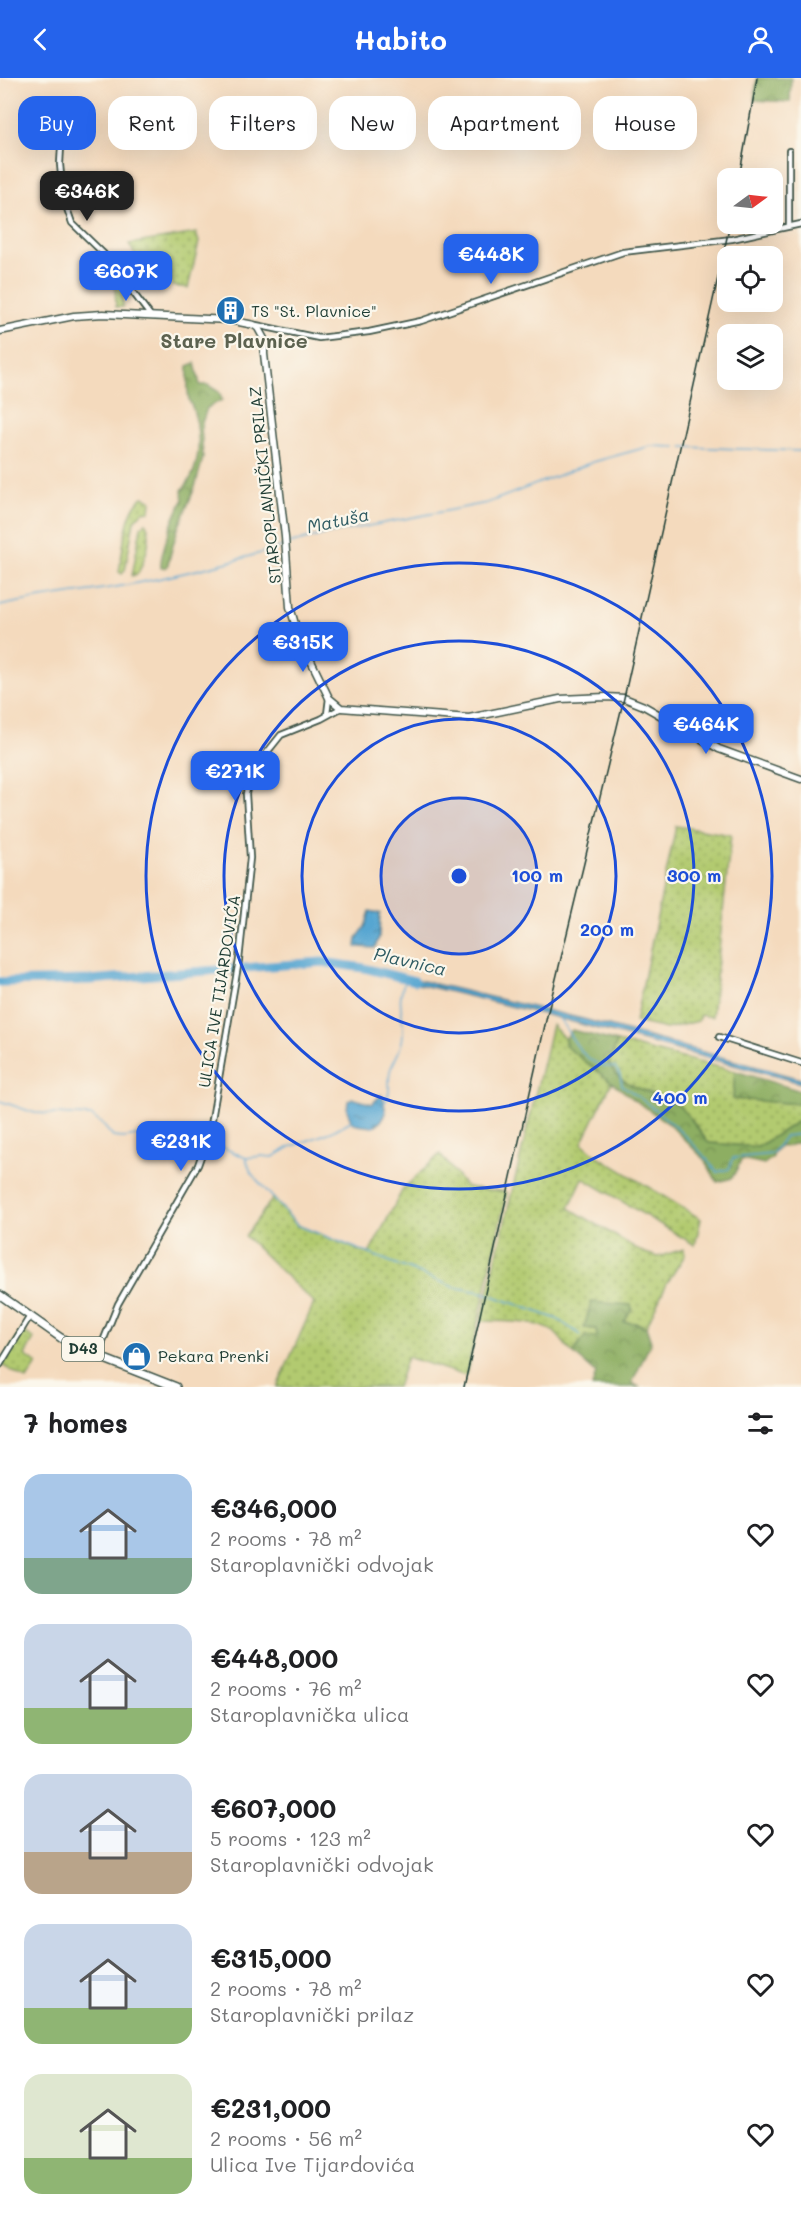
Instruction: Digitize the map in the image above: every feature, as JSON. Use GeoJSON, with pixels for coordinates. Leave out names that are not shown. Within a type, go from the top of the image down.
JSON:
{"type":"FeatureCollection","features":[{"type":"Feature","properties":{"kind":"main road","name":"D43"},"geometry":{"type":"LineString","coordinates":[[0,1295],[61,1338],[97,1356],[176,1387]]}},
{"type":"Feature","properties":{"kind":"street"},"geometry":{"type":"LineString","coordinates":[[61,150],[63,197],[72,223],[103,253],[150,315]]}},
{"type":"Feature","properties":{"kind":"street"},"geometry":{"type":"LineString","coordinates":[[789,151],[789,225]]}},
{"type":"Feature","properties":{"kind":"street"},"geometry":{"type":"LineString","coordinates":[[0,331],[74,316],[103,314],[228,320],[319,338],[369,332],[421,321],[623,252],[727,240],[801,224]]}},
{"type":"Feature","properties":{"kind":"street","name":"STAROPLAVNIČKI PRILAZ"},"geometry":{"type":"LineString","coordinates":[[254,325],[262,332],[264,339],[290,607],[298,634],[329,698],[341,708]]}},
{"type":"Feature","properties":{"kind":"street"},"geometry":{"type":"LineString","coordinates":[[264,339],[271,332],[278,330]]}},
{"type":"Feature","properties":{"kind":"street"},"geometry":{"type":"LineString","coordinates":[[327,714],[329,698]]}},
{"type":"Feature","properties":{"kind":"street"},"geometry":{"type":"LineString","coordinates":[[341,708],[469,718],[560,699],[624,698],[644,706],[719,749],[801,779]]}},
{"type":"Feature","properties":{"kind":"street","name":"ULICA IVE TIJARDOVIĆA"},"geometry":{"type":"LineString","coordinates":[[97,1356],[118,1304],[198,1165],[210,1131],[239,960],[250,858],[246,794],[248,784],[261,760],[281,735],[321,719],[341,708]]}},
{"type":"Feature","properties":{"kind":"street"},"geometry":{"type":"LineString","coordinates":[[719,1037],[801,1063]]}},
{"type":"Feature","properties":{"kind":"street"},"geometry":{"type":"LineString","coordinates":[[0,1365],[30,1316]]}},
{"type":"Feature","properties":{"kind":"green space"},"geometry":{"type":"Polygon","coordinates":[[[757,78],[791,78],[790,102],[754,100],[757,78]]]}},
{"type":"Feature","properties":{"kind":"green space"},"geometry":{"type":"Polygon","coordinates":[[[196,233],[199,242],[188,288],[172,286],[170,273],[144,272],[129,244],[196,233]]]}},
{"type":"Feature","properties":{"kind":"green space"},"geometry":{"type":"Polygon","coordinates":[[[122,285],[123,307],[116,307],[115,286],[122,285]]]}},
{"type":"Feature","properties":{"kind":"green space"},"geometry":{"type":"Polygon","coordinates":[[[195,363],[200,385],[208,385],[219,392],[222,400],[207,408],[201,426],[203,458],[195,487],[177,531],[167,567],[161,568],[162,554],[168,534],[183,501],[182,490],[189,482],[198,451],[196,419],[189,400],[188,388],[188,366],[195,363]]]}},
{"type":"Feature","properties":{"kind":"green space"},"geometry":{"type":"Polygon","coordinates":[[[143,497],[151,500],[150,511],[142,512],[134,521],[125,570],[122,574],[119,572],[129,520],[132,511],[143,497]]]}},
{"type":"Feature","properties":{"kind":"green space"},"geometry":{"type":"Polygon","coordinates":[[[146,523],[149,535],[147,549],[138,574],[132,576],[141,527],[146,523]]]}},
{"type":"Feature","properties":{"kind":"green space"},"geometry":{"type":"Polygon","coordinates":[[[676,826],[731,835],[712,1017],[700,1015],[698,1021],[666,1029],[635,1022],[676,826]]]}},
{"type":"Feature","properties":{"kind":"green space"},"geometry":{"type":"Polygon","coordinates":[[[552,1025],[565,1039],[567,1047],[612,1082],[582,1143],[596,1155],[701,1219],[695,1245],[583,1178],[569,1208],[642,1252],[658,1257],[684,1249],[685,1255],[667,1283],[646,1327],[637,1323],[624,1322],[632,1309],[584,1328],[596,1329],[597,1337],[584,1339],[573,1353],[557,1334],[539,1325],[481,1321],[552,1025]]]}},
{"type":"Feature","properties":{"kind":"green space"},"geometry":{"type":"Polygon","coordinates":[[[572,1030],[617,1042],[609,1063],[614,1072],[629,1084],[675,1103],[709,1143],[758,1147],[801,1119],[801,1142],[784,1147],[780,1145],[773,1157],[764,1164],[742,1159],[732,1178],[717,1182],[705,1160],[669,1124],[565,1046],[565,1039],[572,1030]]]}},
{"type":"Feature","properties":{"kind":"green space"},"geometry":{"type":"Polygon","coordinates":[[[617,1042],[735,1071],[733,1099],[801,1104],[801,1119],[758,1147],[709,1143],[675,1103],[629,1084],[614,1072],[609,1063],[617,1042]]]}},
{"type":"Feature","properties":{"kind":"green space"},"geometry":{"type":"Polygon","coordinates":[[[735,1071],[801,1091],[801,1104],[733,1099],[735,1071]]]}},
{"type":"Feature","properties":{"kind":"green space"},"geometry":{"type":"Polygon","coordinates":[[[440,1154],[466,1187],[507,1192],[466,1376],[407,1357],[397,1387],[277,1387],[314,1303],[245,1236],[273,1198],[297,1225],[369,1254],[403,1189],[440,1154]]]}},
{"type":"Feature","properties":{"kind":"green space"},"geometry":{"type":"Polygon","coordinates":[[[591,1302],[631,1305],[632,1309],[624,1322],[637,1323],[646,1327],[651,1342],[632,1383],[639,1387],[592,1387],[596,1373],[573,1353],[586,1336],[597,1337],[596,1329],[584,1328],[591,1302]]]}},
{"type":"Feature","properties":{"kind":"green space"},"geometry":{"type":"Polygon","coordinates":[[[22,1330],[34,1339],[25,1355],[37,1364],[27,1380],[0,1364],[22,1330]]]}},
{"type":"Feature","properties":{"kind":"water"},"geometry":{"type":"Polygon","coordinates":[[[370,911],[380,913],[379,937],[375,948],[356,947],[357,938],[365,927],[370,911]]]}},
{"type":"Feature","properties":{"kind":"water"},"geometry":{"type":"Polygon","coordinates":[[[406,977],[583,1019],[801,1079],[801,1083],[547,1015],[405,981],[406,977]]]}},
{"type":"Feature","properties":{"kind":"water"},"geometry":{"type":"Polygon","coordinates":[[[381,1095],[386,1113],[381,1121],[373,1127],[357,1125],[351,1121],[347,1110],[348,1101],[352,1098],[372,1104],[381,1095]]]}},
{"type":"Feature","properties":{"kind":"waterway","name":"Matuša"},"geometry":{"type":"LineString","coordinates":[[289,544],[322,535],[487,503],[593,462],[651,446],[676,447]]}},
{"type":"Feature","properties":{"kind":"waterway","name":"Matuša"},"geometry":{"type":"LineString","coordinates":[[682,447],[801,451]]}},
{"type":"Feature","properties":{"kind":"waterway","name":"Matuša"},"geometry":{"type":"LineString","coordinates":[[0,606],[167,577],[284,546]]}},
{"type":"Feature","properties":{"kind":"waterway","name":"Plavnica"},"geometry":{"type":"LineString","coordinates":[[0,982],[89,980],[322,962],[364,968],[415,981]]}},
{"type":"Feature","properties":{"kind":"waterway"},"geometry":{"type":"LineString","coordinates":[[384,1104],[389,1093],[390,1071],[403,1038],[400,1000],[406,978]]}},
{"type":"Feature","properties":{"kind":"waterway"},"geometry":{"type":"LineString","coordinates":[[560,1019],[588,1058],[596,1063],[615,1067],[622,1085],[673,1125],[717,1172],[729,1169],[733,1158],[772,1154],[785,1136],[801,1134]]}},
{"type":"Feature","properties":{"kind":"waterway"},"geometry":{"type":"LineString","coordinates":[[0,1101],[35,1113],[92,1116],[113,1137],[129,1137],[167,1130],[203,1139]]}},
{"type":"Feature","properties":{"kind":"waterway"},"geometry":{"type":"LineString","coordinates":[[211,1142],[246,1158],[273,1157],[290,1147],[331,1132],[351,1121]]}},
{"type":"Feature","properties":{"kind":"waterway"},"geometry":{"type":"LineString","coordinates":[[246,1158],[251,1173],[297,1225],[454,1287],[485,1293],[557,1319],[581,1335]]}},
{"type":"Feature","properties":{"kind":"railway"},"geometry":{"type":"LineString","coordinates":[[741,168],[757,78]]}},
{"type":"Feature","properties":{"kind":"railway"},"geometry":{"type":"LineString","coordinates":[[464,1387],[547,1016],[624,698],[728,234]]}},
{"type":"Feature","properties":{"kind":"place","name":"TS \"St. Plavnice\""},"geometry":{"type":"Point","coordinates":[230,311]}},
{"type":"Feature","properties":{"kind":"place","name":"Pekara Prenki"},"geometry":{"type":"Point","coordinates":[137,1356]}},
{"type":"Feature","properties":{"kind":"district","name":"Stare Plavnice"},"geometry":{"type":"Point","coordinates":[234,341]}}]}
